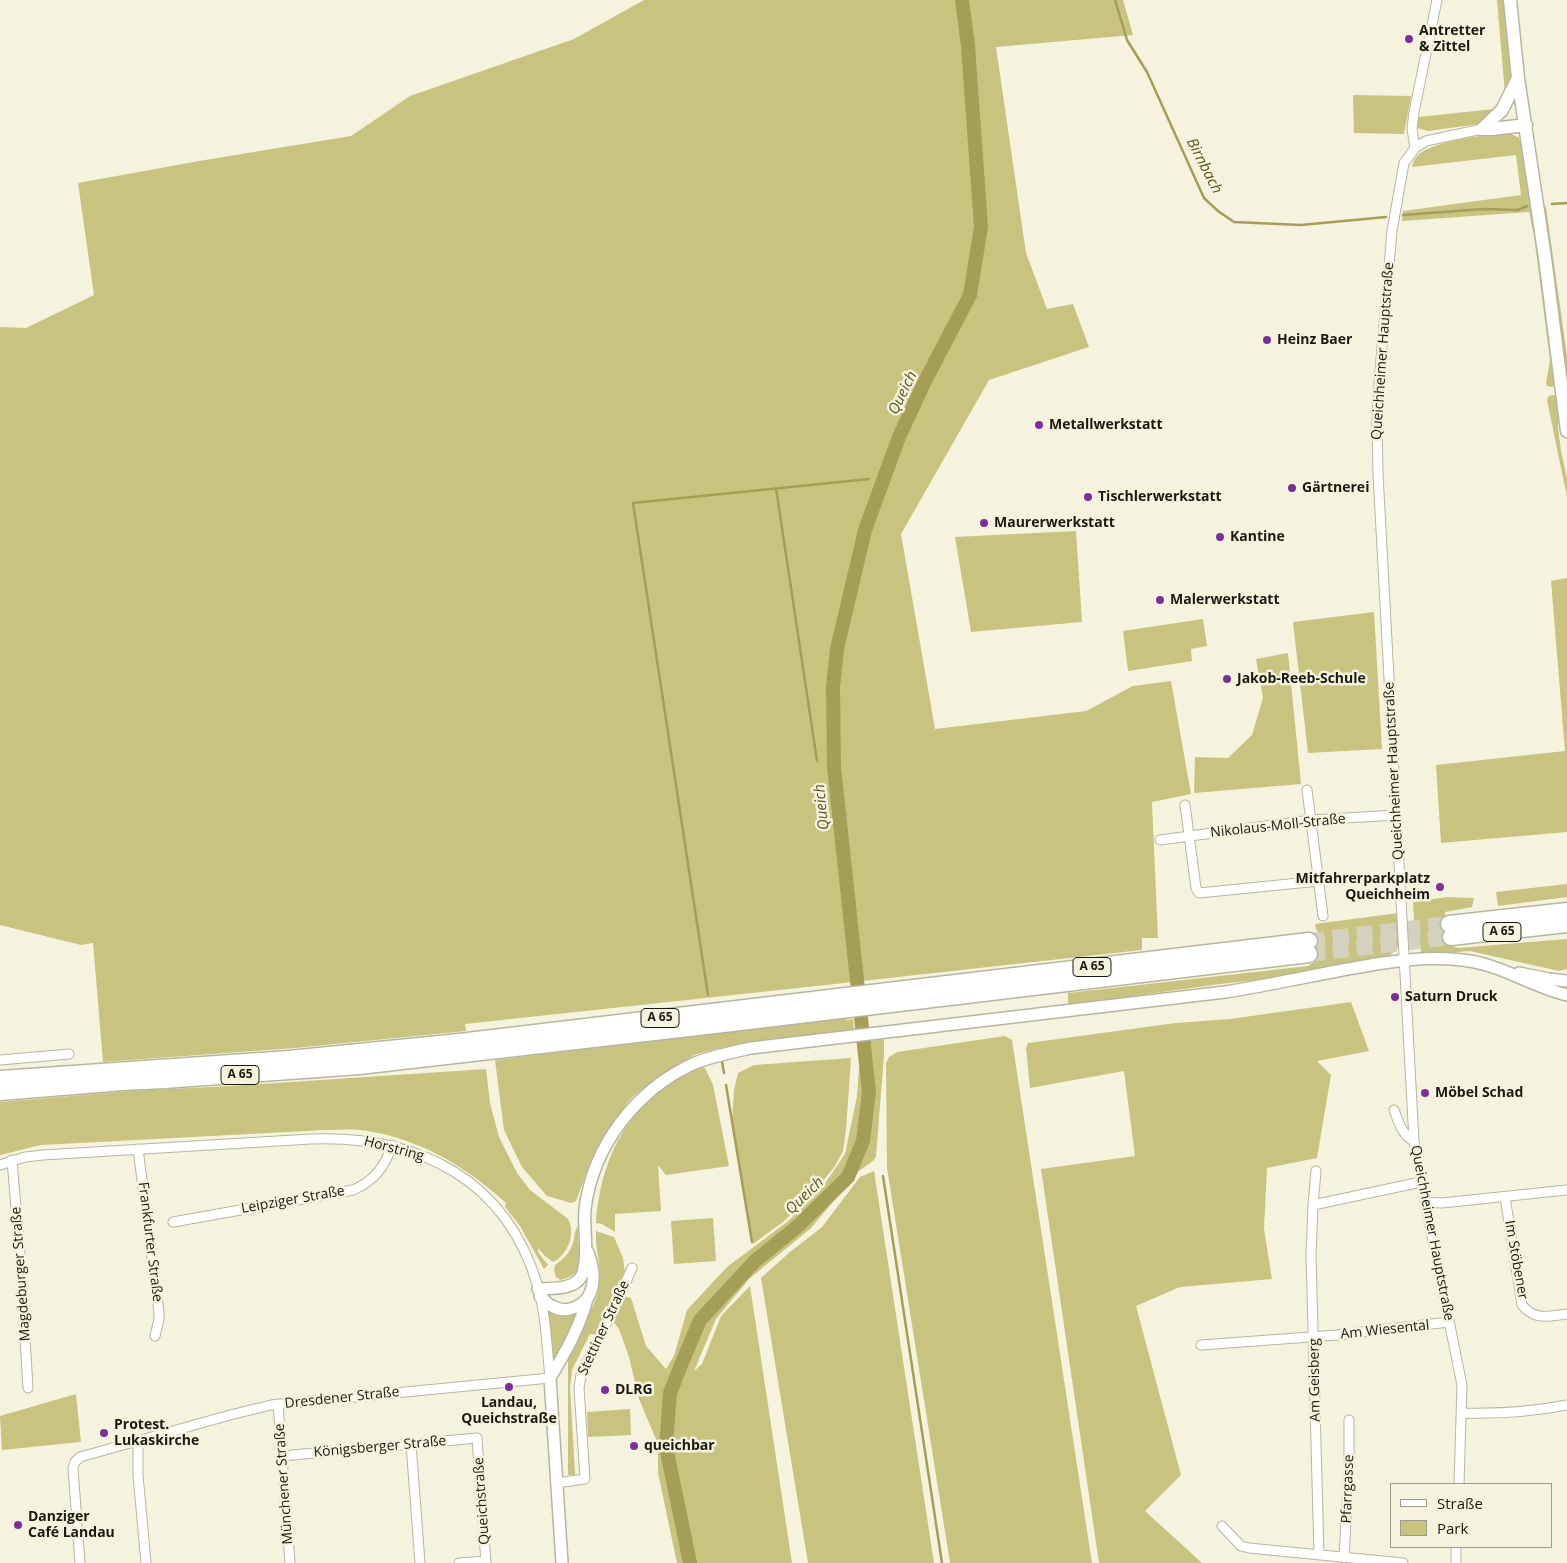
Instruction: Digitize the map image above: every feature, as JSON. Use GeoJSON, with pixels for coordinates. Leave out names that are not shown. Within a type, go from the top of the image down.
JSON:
{"type":"FeatureCollection","features":[{"type":"Feature","properties":{"kind":"highway","name":"A 65"},"geometry":{"type":"LineString","coordinates":[[1567,911],[1450,931],[1567,924]]}},
{"type":"Feature","properties":{"kind":"highway","name":"A 65"},"geometry":{"type":"LineString","coordinates":[[0,1092],[358,1066],[876,999],[1309,948]]}},
{"type":"Feature","properties":{"kind":"highway","name":"A 65"},"geometry":{"type":"LineString","coordinates":[[0,1079],[333,1055],[844,1003]]}},
{"type":"Feature","properties":{"kind":"main road"},"geometry":{"type":"LineString","coordinates":[[1510,0],[1518,78],[1545,258],[1567,431]]}},
{"type":"Feature","properties":{"kind":"main road"},"geometry":{"type":"LineString","coordinates":[[1482,129],[1496,117],[1506,104],[1518,78]]}},
{"type":"Feature","properties":{"kind":"main road"},"geometry":{"type":"LineString","coordinates":[[1496,117],[1511,114],[1526,122]]}},
{"type":"Feature","properties":{"kind":"main road"},"geometry":{"type":"LineString","coordinates":[[1482,129],[1492,129],[1526,122]]}},
{"type":"Feature","properties":{"kind":"street"},"geometry":{"type":"LineString","coordinates":[[1437,0],[1414,112],[1412,129],[1415,148],[1426,141],[1482,129]]}},
{"type":"Feature","properties":{"kind":"street","name":"Queichheimer Hauptstraße"},"geometry":{"type":"LineString","coordinates":[[1415,148],[1404,163],[1390,250],[1378,399],[1378,467],[1414,1141],[1462,1385],[1459,1483]]}},
{"type":"Feature","properties":{"kind":"street"},"geometry":{"type":"LineString","coordinates":[[1307,790],[1323,916]]}},
{"type":"Feature","properties":{"kind":"street"},"geometry":{"type":"LineString","coordinates":[[1185,805],[1196,888],[1199,893],[1319,881]]}},
{"type":"Feature","properties":{"kind":"street","name":"Nikolaus-Moll-Straße"},"geometry":{"type":"LineString","coordinates":[[1160,840],[1311,820],[1397,815]]}},
{"type":"Feature","properties":{"kind":"street"},"geometry":{"type":"LineString","coordinates":[[587,1299],[580,1305],[564,1309],[551,1306],[539,1292],[570,1285],[577,1281],[583,1270],[585,1244],[584,1215],[591,1180],[607,1143],[627,1115],[646,1094],[674,1074],[702,1061],[741,1050],[1226,992],[1350,968],[1405,960],[1456,959],[1487,964],[1549,991],[1567,996]]}},
{"type":"Feature","properties":{"kind":"street"},"geometry":{"type":"LineString","coordinates":[[1505,971],[1549,980],[1567,981]]}},
{"type":"Feature","properties":{"kind":"street"},"geometry":{"type":"LineString","coordinates":[[0,1060],[70,1054]]}},
{"type":"Feature","properties":{"kind":"street"},"geometry":{"type":"LineString","coordinates":[[1394,1110],[1404,1133],[1414,1141]]}},
{"type":"Feature","properties":{"kind":"street","name":"Horstring"},"geometry":{"type":"LineString","coordinates":[[0,1165],[12,1160],[43,1155],[330,1139],[358,1140],[392,1145],[442,1164],[460,1175],[485,1196],[509,1224],[530,1264],[539,1292],[550,1378],[562,1563]]}},
{"type":"Feature","properties":{"kind":"street","name":"Leipziger Straße"},"geometry":{"type":"LineString","coordinates":[[173,1222],[353,1190],[367,1184],[379,1171],[389,1155],[392,1145]]}},
{"type":"Feature","properties":{"kind":"street","name":"Frankfurter Straße"},"geometry":{"type":"LineString","coordinates":[[138,1149],[159,1319],[155,1336]]}},
{"type":"Feature","properties":{"kind":"street","name":"Magdeburger Straße"},"geometry":{"type":"LineString","coordinates":[[12,1160],[28,1388]]}},
{"type":"Feature","properties":{"kind":"street","name":"Am Geisberg"},"geometry":{"type":"LineString","coordinates":[[1315,1558],[1314,1337],[1311,1255],[1316,1171]]}},
{"type":"Feature","properties":{"kind":"street"},"geometry":{"type":"LineString","coordinates":[[1313,1205],[1421,1182]]}},
{"type":"Feature","properties":{"kind":"street"},"geometry":{"type":"LineString","coordinates":[[1425,1202],[1442,1204],[1567,1190]]}},
{"type":"Feature","properties":{"kind":"street","name":"Im Stöbener"},"geometry":{"type":"LineString","coordinates":[[1505,1197],[1522,1304],[1530,1314],[1535,1316],[1567,1314]]}},
{"type":"Feature","properties":{"kind":"street"},"geometry":{"type":"LineString","coordinates":[[550,1378],[563,1357],[583,1316],[592,1288],[592,1263],[585,1244]]}},
{"type":"Feature","properties":{"kind":"street","name":"Stettiner Straße"},"geometry":{"type":"LineString","coordinates":[[556,1483],[585,1479],[579,1388],[581,1375],[632,1268]]}},
{"type":"Feature","properties":{"kind":"street","name":"Am Wiesental"},"geometry":{"type":"LineString","coordinates":[[1201,1345],[1314,1337],[1450,1322]]}},
{"type":"Feature","properties":{"kind":"street","name":"Dresdener Straße"},"geometry":{"type":"LineString","coordinates":[[80,1563],[73,1473],[74,1464],[80,1457],[230,1415],[278,1404],[550,1378]]}},
{"type":"Feature","properties":{"kind":"street","name":"Münchener Straße"},"geometry":{"type":"LineString","coordinates":[[278,1404],[290,1563]]}},
{"type":"Feature","properties":{"kind":"street"},"geometry":{"type":"LineString","coordinates":[[1462,1413],[1494,1414],[1521,1412],[1567,1405]]}},
{"type":"Feature","properties":{"kind":"street","name":"Pfarrgasse"},"geometry":{"type":"LineString","coordinates":[[1344,1558],[1349,1464],[1349,1420]]}},
{"type":"Feature","properties":{"kind":"street","name":"Königsberger Straße"},"geometry":{"type":"LineString","coordinates":[[282,1456],[477,1438]]}},
{"type":"Feature","properties":{"kind":"street","name":"Queichstraße"},"geometry":{"type":"LineString","coordinates":[[477,1438],[486,1562]]}},
{"type":"Feature","properties":{"kind":"street"},"geometry":{"type":"LineString","coordinates":[[138,1441],[138,1475],[146,1563]]}},
{"type":"Feature","properties":{"kind":"street"},"geometry":{"type":"LineString","coordinates":[[410,1444],[420,1563]]}},
{"type":"Feature","properties":{"kind":"street"},"geometry":{"type":"LineString","coordinates":[[1222,1526],[1245,1548],[1315,1558],[1344,1558],[1403,1563]]}},
{"type":"Feature","properties":{"kind":"street"},"geometry":{"type":"LineString","coordinates":[[1456,1548],[1456,1563]]}},
{"type":"Feature","properties":{"kind":"street"},"geometry":{"type":"LineString","coordinates":[[459,1563],[486,1562]]}},
{"type":"Feature","properties":{"kind":"green space"},"geometry":{"type":"Polygon","coordinates":[[[644,0],[1123,0],[1133,35],[996,47],[1026,253],[1047,309],[1073,304],[1089,347],[989,380],[901,534],[935,729],[1086,711],[1133,686],[1171,681],[1191,794],[1152,802],[1158,938],[1142,938],[1142,950],[465,1024],[466,1031],[295,1048],[103,1062],[93,943],[81,945],[0,925],[0,327],[26,328],[94,295],[78,183],[351,136],[410,96],[574,39],[644,0]]]}},
{"type":"Feature","properties":{"kind":"green space"},"geometry":{"type":"Polygon","coordinates":[[[1497,0],[1505,0],[1514,87],[1500,109],[1479,124],[1428,131],[1417,128],[1418,117],[1494,109],[1505,94],[1497,0]]]}},
{"type":"Feature","properties":{"kind":"green space"},"geometry":{"type":"Polygon","coordinates":[[[1353,95],[1411,96],[1404,134],[1354,133],[1353,95]]]}},
{"type":"Feature","properties":{"kind":"green space"},"geometry":{"type":"Polygon","coordinates":[[[1508,132],[1519,138],[1524,153],[1538,238],[1556,384],[1552,387],[1547,386],[1546,383],[1550,360],[1534,236],[1529,212],[1402,221],[1403,211],[1521,195],[1516,155],[1412,167],[1417,156],[1434,146],[1508,132]]]}},
{"type":"Feature","properties":{"kind":"green space"},"geometry":{"type":"Polygon","coordinates":[[[1546,207],[1567,355],[1567,385],[1543,208],[1546,207]]]}},
{"type":"Feature","properties":{"kind":"green space"},"geometry":{"type":"Polygon","coordinates":[[[1549,396],[1557,397],[1558,401],[1558,428],[1567,478],[1567,497],[1547,400],[1549,396]]]}},
{"type":"Feature","properties":{"kind":"green space"},"geometry":{"type":"Polygon","coordinates":[[[1076,531],[1082,622],[971,632],[955,537],[1076,531]]]}},
{"type":"Feature","properties":{"kind":"green space"},"geometry":{"type":"Polygon","coordinates":[[[1567,578],[1567,832],[1441,843],[1436,765],[1565,751],[1551,581],[1567,578]]]}},
{"type":"Feature","properties":{"kind":"green space"},"geometry":{"type":"Polygon","coordinates":[[[1374,612],[1382,749],[1308,753],[1293,622],[1374,612]]]}},
{"type":"Feature","properties":{"kind":"green space"},"geometry":{"type":"Polygon","coordinates":[[[1203,619],[1207,646],[1191,649],[1192,661],[1128,671],[1123,631],[1203,619]]]}},
{"type":"Feature","properties":{"kind":"green space"},"geometry":{"type":"Polygon","coordinates":[[[1288,653],[1301,784],[1194,793],[1195,757],[1228,758],[1252,735],[1263,698],[1256,659],[1288,653]]]}},
{"type":"Feature","properties":{"kind":"green space"},"geometry":{"type":"Polygon","coordinates":[[[1567,884],[1567,897],[1498,906],[1496,892],[1567,884]]]}},
{"type":"Feature","properties":{"kind":"green space"},"geometry":{"type":"Polygon","coordinates":[[[1447,897],[1474,898],[1472,907],[1445,912],[1445,940],[1450,945],[1458,948],[1567,939],[1567,969],[1559,971],[1470,951],[1434,954],[1421,953],[1420,944],[1415,938],[1413,902],[1447,897]]]}},
{"type":"Feature","properties":{"kind":"green space"},"geometry":{"type":"Polygon","coordinates":[[[1398,913],[1400,943],[1390,955],[1275,978],[1068,1005],[1068,993],[1308,966],[1321,957],[1324,952],[1324,944],[1315,924],[1398,913]]]}},
{"type":"Feature","properties":{"kind":"green space"},"geometry":{"type":"Polygon","coordinates":[[[1351,1002],[1369,1051],[1317,1061],[1331,1075],[1317,1158],[1267,1168],[1264,1229],[1272,1279],[1180,1287],[1136,1306],[1181,1475],[1145,1511],[1202,1563],[1099,1563],[1041,1169],[1135,1156],[1124,1071],[1030,1088],[1026,1048],[1028,1043],[1176,1023],[1230,1019],[1351,1002]]]}},
{"type":"Feature","properties":{"kind":"green space"},"geometry":{"type":"Polygon","coordinates":[[[846,1018],[846,1020],[853,1019],[854,1029],[716,1049],[694,1055],[672,1068],[630,1099],[604,1136],[590,1163],[576,1201],[571,1203],[547,1196],[522,1167],[504,1130],[495,1060],[846,1018]]]}},
{"type":"Feature","properties":{"kind":"green space"},"geometry":{"type":"Polygon","coordinates":[[[1005,1036],[1012,1040],[1092,1563],[950,1563],[887,1168],[886,1063],[889,1057],[897,1052],[1005,1036]]]}},
{"type":"Feature","properties":{"kind":"green space"},"geometry":{"type":"Polygon","coordinates":[[[884,1039],[876,1156],[874,1160],[858,1172],[811,1228],[749,1279],[716,1319],[694,1371],[702,1364],[721,1316],[750,1286],[792,1563],[677,1563],[658,1473],[658,1444],[639,1399],[629,1357],[619,1329],[612,1320],[624,1296],[631,1298],[646,1346],[666,1369],[674,1356],[687,1310],[727,1267],[787,1222],[820,1191],[845,1154],[857,1096],[859,1043],[884,1039]]]}},
{"type":"Feature","properties":{"kind":"green space"},"geometry":{"type":"Polygon","coordinates":[[[851,1058],[843,1151],[835,1166],[814,1192],[783,1222],[753,1244],[732,1122],[734,1090],[738,1073],[754,1065],[851,1058]]]}},
{"type":"Feature","properties":{"kind":"green space"},"geometry":{"type":"Polygon","coordinates":[[[704,1066],[713,1085],[729,1166],[666,1175],[658,1165],[661,1211],[615,1214],[615,1232],[602,1224],[596,1223],[599,1197],[605,1172],[614,1149],[626,1128],[640,1109],[658,1092],[679,1078],[704,1066]]]}},
{"type":"Feature","properties":{"kind":"green space"},"geometry":{"type":"Polygon","coordinates":[[[486,1069],[490,1103],[499,1137],[517,1173],[530,1190],[568,1219],[570,1225],[571,1237],[569,1243],[558,1259],[553,1262],[538,1248],[538,1252],[548,1265],[544,1269],[520,1226],[505,1207],[506,1203],[490,1189],[439,1155],[401,1139],[381,1134],[356,1130],[325,1130],[41,1145],[0,1155],[0,1102],[130,1091],[486,1069]]]}},
{"type":"Feature","properties":{"kind":"green space"},"geometry":{"type":"Polygon","coordinates":[[[874,1171],[934,1563],[808,1563],[761,1278],[822,1227],[860,1177],[874,1171]]]}},
{"type":"Feature","properties":{"kind":"green space"},"geometry":{"type":"Polygon","coordinates":[[[713,1218],[716,1261],[674,1264],[671,1221],[713,1218]]]}},
{"type":"Feature","properties":{"kind":"green space"},"geometry":{"type":"Polygon","coordinates":[[[578,1226],[579,1268],[573,1275],[561,1280],[556,1277],[555,1265],[570,1250],[578,1226]]]}},
{"type":"Feature","properties":{"kind":"green space"},"geometry":{"type":"Polygon","coordinates":[[[596,1231],[614,1237],[623,1258],[625,1273],[595,1335],[590,1334],[572,1370],[570,1388],[575,1475],[568,1475],[568,1359],[599,1290],[600,1274],[596,1231]]]}},
{"type":"Feature","properties":{"kind":"green space"},"geometry":{"type":"Polygon","coordinates":[[[582,1304],[550,1378],[543,1314],[551,1306],[582,1304]]]}},
{"type":"Feature","properties":{"kind":"green space"},"geometry":{"type":"Polygon","coordinates":[[[76,1394],[81,1442],[2,1450],[0,1416],[76,1394]]]}},
{"type":"Feature","properties":{"kind":"green space"},"geometry":{"type":"Polygon","coordinates":[[[630,1409],[631,1435],[588,1437],[587,1412],[630,1409]]]}},
{"type":"Feature","properties":{"kind":"waterway","name":"Queich"},"geometry":{"type":"LineString","coordinates":[[690,1563],[666,1447],[670,1393],[681,1365],[700,1320],[755,1261],[798,1226],[848,1177],[863,1141],[869,1092],[834,767],[833,687],[837,649],[865,530],[899,437],[925,381],[970,295],[981,227],[968,46],[962,0]]}},
{"type":"Feature","properties":{"kind":"waterway","name":"Birnbach"},"geometry":{"type":"LineString","coordinates":[[1115,0],[1127,40],[1147,72],[1204,198],[1218,211],[1234,222],[1301,225],[1386,217]]}},
{"type":"Feature","properties":{"kind":"waterway","name":"Birnbach"},"geometry":{"type":"LineString","coordinates":[[1552,204],[1567,203]]}},
{"type":"Feature","properties":{"kind":"waterway","name":"Birnbach"},"geometry":{"type":"LineString","coordinates":[[1403,215],[1483,209],[1518,210],[1527,206]]}},
{"type":"Feature","properties":{"kind":"waterway"},"geometry":{"type":"LineString","coordinates":[[708,995],[633,503],[869,479]]}},
{"type":"Feature","properties":{"kind":"waterway"},"geometry":{"type":"LineString","coordinates":[[776,488],[817,761]]}},
{"type":"Feature","properties":{"kind":"waterway"},"geometry":{"type":"LineString","coordinates":[[722,1062],[724,1073]]}},
{"type":"Feature","properties":{"kind":"waterway"},"geometry":{"type":"LineString","coordinates":[[726,1085],[752,1242]]}},
{"type":"Feature","properties":{"kind":"waterway"},"geometry":{"type":"LineString","coordinates":[[883,1176],[942,1563]]}},
{"type":"Feature","properties":{"kind":"tunnel"},"geometry":{"type":"LineString","coordinates":[[1309,941],[1449,924]]}},
{"type":"Feature","properties":{"kind":"tunnel"},"geometry":{"type":"LineString","coordinates":[[1309,954],[1451,937]]}},
{"type":"Feature","properties":{"kind":"place","name":"Antretter & Zittel"},"geometry":{"type":"Point","coordinates":[1409,39]}},
{"type":"Feature","properties":{"kind":"place","name":"Heinz Baer"},"geometry":{"type":"Point","coordinates":[1267,340]}},
{"type":"Feature","properties":{"kind":"place","name":"Metallwerkstatt"},"geometry":{"type":"Point","coordinates":[1039,425]}},
{"type":"Feature","properties":{"kind":"place","name":"Gärtnerei"},"geometry":{"type":"Point","coordinates":[1292,488]}},
{"type":"Feature","properties":{"kind":"place","name":"Tischlerwerkstatt"},"geometry":{"type":"Point","coordinates":[1088,497]}},
{"type":"Feature","properties":{"kind":"place","name":"Maurerwerkstatt"},"geometry":{"type":"Point","coordinates":[984,523]}},
{"type":"Feature","properties":{"kind":"place","name":"Kantine"},"geometry":{"type":"Point","coordinates":[1220,537]}},
{"type":"Feature","properties":{"kind":"place","name":"Malerwerkstatt"},"geometry":{"type":"Point","coordinates":[1160,600]}},
{"type":"Feature","properties":{"kind":"place","name":"Jakob-Reeb-Schule"},"geometry":{"type":"Point","coordinates":[1227,679]}},
{"type":"Feature","properties":{"kind":"place","name":"Mitfahrerparkplatz Queichheim"},"geometry":{"type":"Point","coordinates":[1440,887]}},
{"type":"Feature","properties":{"kind":"place","name":"Saturn Druck"},"geometry":{"type":"Point","coordinates":[1395,997]}},
{"type":"Feature","properties":{"kind":"place","name":"Möbel Schad"},"geometry":{"type":"Point","coordinates":[1425,1093]}},
{"type":"Feature","properties":{"kind":"place","name":"Landau, Queichstraße"},"geometry":{"type":"Point","coordinates":[509,1387]}},
{"type":"Feature","properties":{"kind":"place","name":"DLRG"},"geometry":{"type":"Point","coordinates":[605,1390]}},
{"type":"Feature","properties":{"kind":"place","name":"Protest. Lukaskirche"},"geometry":{"type":"Point","coordinates":[104,1433]}},
{"type":"Feature","properties":{"kind":"place","name":"queichbar"},"geometry":{"type":"Point","coordinates":[634,1446]}},
{"type":"Feature","properties":{"kind":"place","name":"Danziger Café Landau"},"geometry":{"type":"Point","coordinates":[18,1525]}}]}
